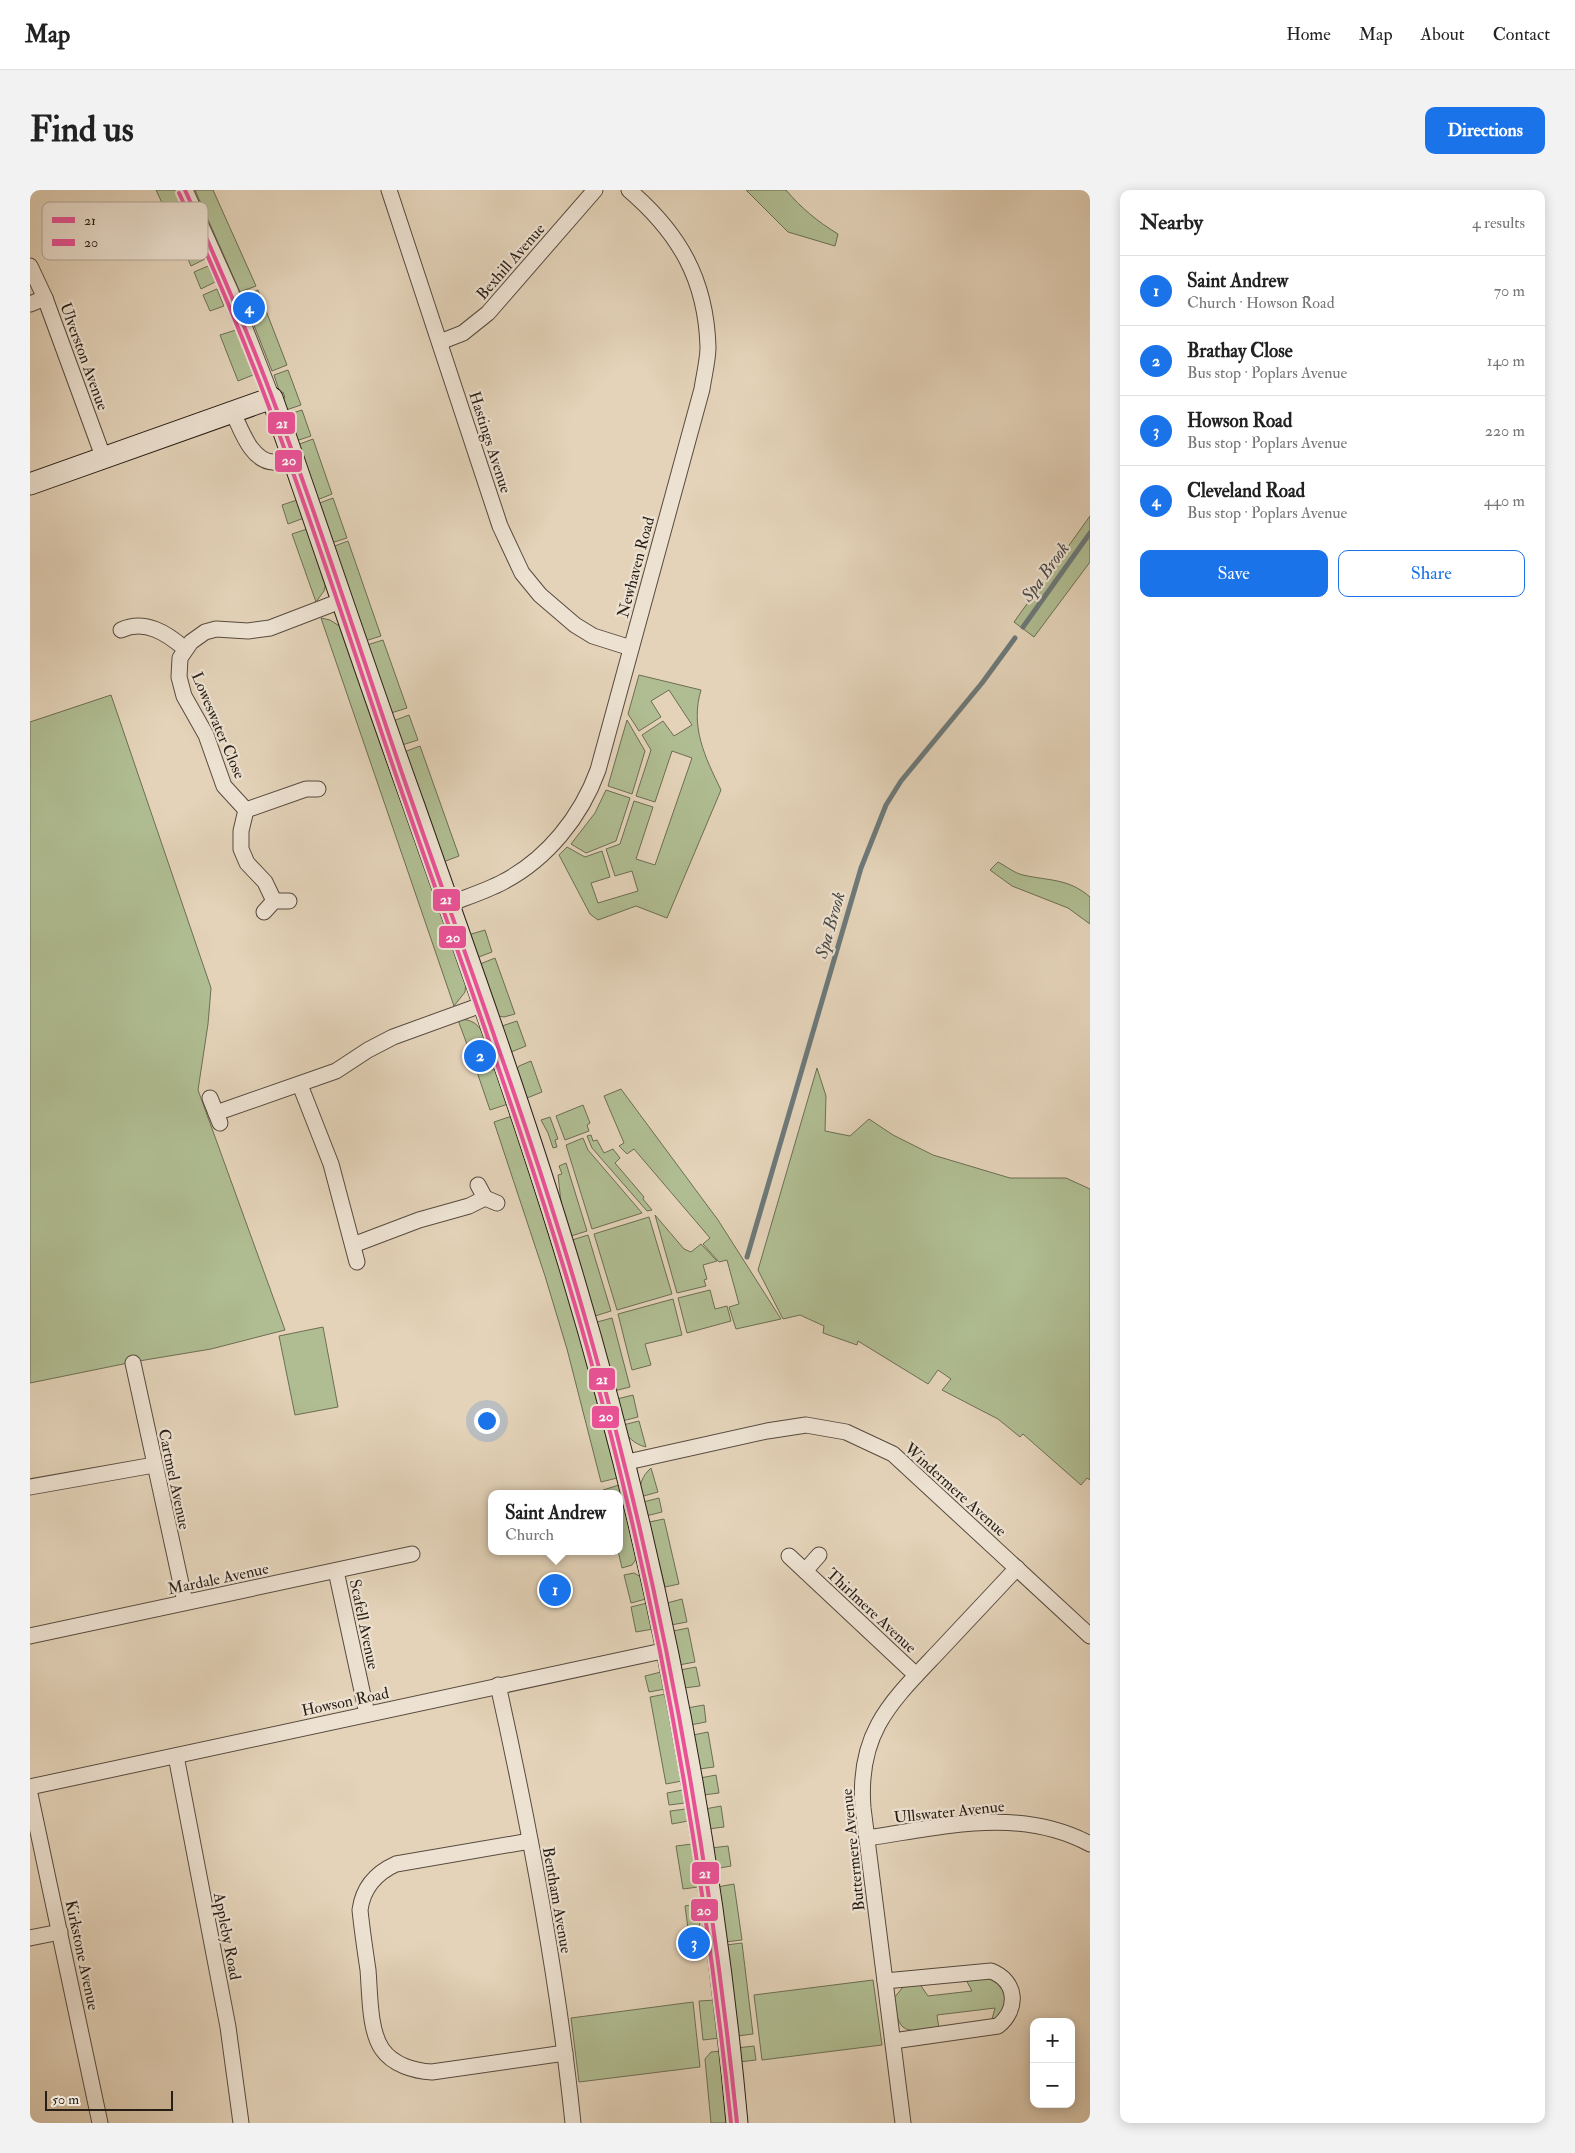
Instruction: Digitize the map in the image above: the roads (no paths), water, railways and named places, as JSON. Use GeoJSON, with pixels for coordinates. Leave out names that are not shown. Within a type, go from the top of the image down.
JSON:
{"type":"FeatureCollection","features":[{"type":"Feature","properties":{"kind":"street"},"geometry":{"type":"LineString","coordinates":[[185,190],[190,202]]}},
{"type":"Feature","properties":{"kind":"street","name":"Hastings Avenue"},"geometry":{"type":"LineString","coordinates":[[389,190],[500,526],[522,573],[540,596],[575,625],[593,636],[631,648]]}},
{"type":"Feature","properties":{"kind":"street","name":"Bexhill Avenue"},"geometry":{"type":"LineString","coordinates":[[440,342],[463,333],[488,313],[595,190]]}},
{"type":"Feature","properties":{"kind":"street","name":"Newhaven Road"},"geometry":{"type":"LineString","coordinates":[[449,904],[492,888],[515,875],[550,846],[574,818],[588,795],[598,770],[702,389],[708,348],[705,311],[696,276],[679,244],[645,204],[629,190]]}},
{"type":"Feature","properties":{"kind":"street"},"geometry":{"type":"LineString","coordinates":[[208,241],[230,290],[272,398],[520,1106],[562,1241],[623,1463],[667,1650],[709,1892],[731,2059],[737,2123]]}},
{"type":"Feature","properties":{"kind":"street","name":"Ulverston Avenue"},"geometry":{"type":"LineString","coordinates":[[30,266],[45,298],[104,459]]}},
{"type":"Feature","properties":{"kind":"street"},"geometry":{"type":"LineString","coordinates":[[30,304],[45,298]]}},
{"type":"Feature","properties":{"kind":"street"},"geometry":{"type":"LineString","coordinates":[[30,484],[272,398]]}},
{"type":"Feature","properties":{"kind":"street"},"geometry":{"type":"LineString","coordinates":[[233,413],[248,443],[263,458],[274,462],[292,456]]}},
{"type":"Feature","properties":{"kind":"street"},"geometry":{"type":"LineString","coordinates":[[117,632],[136,625],[157,629],[185,649],[205,632],[216,629],[248,631],[264,629],[343,600]]}},
{"type":"Feature","properties":{"kind":"street","name":"Loweswater Close"},"geometry":{"type":"LineString","coordinates":[[185,649],[178,667],[181,687],[206,735],[224,786],[246,810]]}},
{"type":"Feature","properties":{"kind":"street"},"geometry":{"type":"LineString","coordinates":[[276,905],[265,882],[243,856],[240,841],[246,810],[306,789],[318,789]]}},
{"type":"Feature","properties":{"kind":"street"},"geometry":{"type":"LineString","coordinates":[[210,1098],[218,1118],[336,1072],[368,1050],[393,1037],[484,1004]]}},
{"type":"Feature","properties":{"kind":"street"},"geometry":{"type":"LineString","coordinates":[[300,1086],[331,1164],[357,1262]]}},
{"type":"Feature","properties":{"kind":"street"},"geometry":{"type":"LineString","coordinates":[[353,1245],[419,1220],[469,1206],[487,1195]]}},
{"type":"Feature","properties":{"kind":"street","name":"Cartmel Avenue"},"geometry":{"type":"LineString","coordinates":[[133,1363],[185,1602]]}},
{"type":"Feature","properties":{"kind":"street","name":"Windermere Avenue"},"geometry":{"type":"LineString","coordinates":[[623,1463],[767,1431],[806,1425],[846,1432],[893,1454],[1090,1636]]}},
{"type":"Feature","properties":{"kind":"street"},"geometry":{"type":"LineString","coordinates":[[30,1487],[154,1464]]}},
{"type":"Feature","properties":{"kind":"street","name":"Mardale Avenue"},"geometry":{"type":"LineString","coordinates":[[30,1636],[412,1554]]}},
{"type":"Feature","properties":{"kind":"street","name":"Thirlmere Avenue"},"geometry":{"type":"LineString","coordinates":[[805,1571],[819,1555]]}},
{"type":"Feature","properties":{"kind":"street","name":"Thirlmere Avenue"},"geometry":{"type":"LineString","coordinates":[[789,1556],[916,1675]]}},
{"type":"Feature","properties":{"kind":"street","name":"Buttermere Avenue"},"geometry":{"type":"LineString","coordinates":[[903,2123],[867,1838],[862,1787],[866,1753],[883,1714],[916,1675],[1017,1568]]}},
{"type":"Feature","properties":{"kind":"street","name":"Scafell Avenue"},"geometry":{"type":"LineString","coordinates":[[336,1571],[366,1714]]}},
{"type":"Feature","properties":{"kind":"street","name":"Howson Road"},"geometry":{"type":"LineString","coordinates":[[30,1787],[667,1650]]}},
{"type":"Feature","properties":{"kind":"street","name":"Bentham Avenue"},"geometry":{"type":"LineString","coordinates":[[498,1685],[530,1841],[565,2053],[574,2123]]}},
{"type":"Feature","properties":{"kind":"street","name":"Appleby Road"},"geometry":{"type":"LineString","coordinates":[[176,1756],[228,2027],[241,2123]]}},
{"type":"Feature","properties":{"kind":"street","name":"Kirkstone Avenue"},"geometry":{"type":"LineString","coordinates":[[30,1794],[100,2123]]}},
{"type":"Feature","properties":{"kind":"street","name":"Ullswater Avenue"},"geometry":{"type":"LineString","coordinates":[[867,1838],[980,1822],[1013,1821],[1067,1833],[1090,1844]]}},
{"type":"Feature","properties":{"kind":"street"},"geometry":{"type":"LineString","coordinates":[[530,1841],[396,1864],[378,1874],[361,1899],[360,1910],[370,2005],[382,2049],[397,2063],[415,2070],[432,2072],[565,2053]]}},
{"type":"Feature","properties":{"kind":"street"},"geometry":{"type":"LineString","coordinates":[[30,1938],[60,1932]]}},
{"type":"Feature","properties":{"kind":"street"},"geometry":{"type":"LineString","coordinates":[[885,1981],[991,1972],[1003,1977],[1008,1982],[1013,1995],[1010,2012],[998,2026],[893,2042]]}},
{"type":"Feature","properties":{"kind":"waterway","name":"Spa Brook"},"geometry":{"type":"LineString","coordinates":[[1023,627],[1090,533]]}},
{"type":"Feature","properties":{"kind":"waterway","name":"Spa Brook"},"geometry":{"type":"LineString","coordinates":[[747,1257],[861,868],[886,805],[901,781],[982,683],[1015,638]]}},
{"type":"Feature","properties":{"kind":"place","name":"Cleveland Road"},"geometry":{"type":"Point","coordinates":[249,308]}},
{"type":"Feature","properties":{"kind":"place","name":"Brathay Close"},"geometry":{"type":"Point","coordinates":[480,1056]}},
{"type":"Feature","properties":{"kind":"place","name":"Saint Andrew"},"geometry":{"type":"Point","coordinates":[555,1590]}},
{"type":"Feature","properties":{"kind":"place","name":"Howson Road"},"geometry":{"type":"Point","coordinates":[694,1943]}}]}
